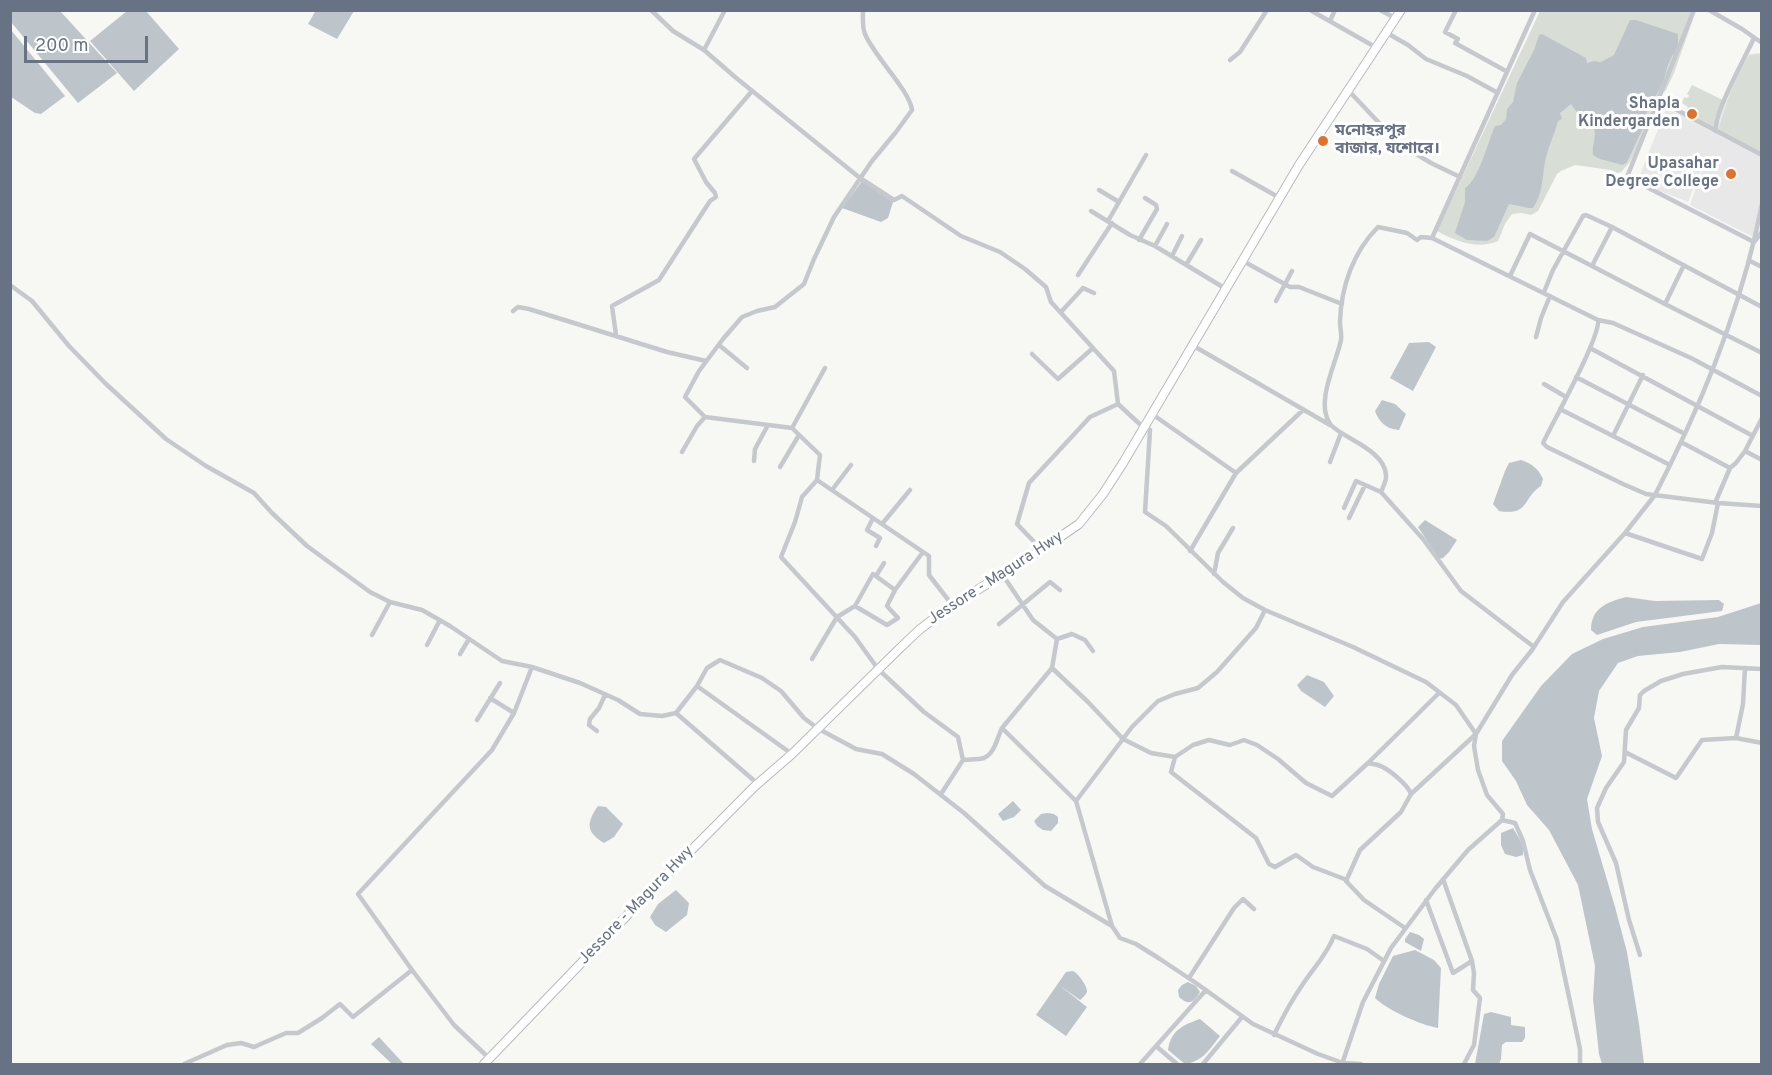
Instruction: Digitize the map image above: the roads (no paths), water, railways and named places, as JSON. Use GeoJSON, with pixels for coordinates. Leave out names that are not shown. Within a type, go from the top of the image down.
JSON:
{"type":"FeatureCollection","features":[{"type":"Feature","properties":{"kind":"highway","name":"Jessore - Magura Hwy"},"geometry":{"type":"LineString","coordinates":[[487,1062],[629,913],[758,784],[792,754],[919,630],[1078,524],[1118,471],[1299,165],[1398,14]]}},
{"type":"Feature","properties":{"kind":"street"},"geometry":{"type":"LineString","coordinates":[[651,10],[674,31],[704,50],[860,177],[894,200],[902,196],[914,202],[961,236],[1000,252],[1046,287],[1051,302],[1114,371],[1118,404],[1144,428],[1150,430],[1145,512],[1167,526],[1214,574],[1243,598],[1265,610],[1353,647],[1426,682],[1456,705],[1476,734],[1474,746],[1478,770],[1487,795],[1503,814],[1502,820],[1468,850],[1426,900],[1391,948],[1363,1002],[1343,1064]]}},
{"type":"Feature","properties":{"kind":"street"},"geometry":{"type":"LineString","coordinates":[[704,50],[725,10]]}},
{"type":"Feature","properties":{"kind":"street"},"geometry":{"type":"LineString","coordinates":[[863,10],[864,32],[911,102],[912,110],[860,177],[834,217],[804,284],[775,307],[742,317],[706,361],[685,397],[705,417],[792,428],[820,455],[817,480],[802,496],[795,522],[781,557],[855,637],[878,669],[924,712],[958,736],[963,760],[940,794]]}},
{"type":"Feature","properties":{"kind":"street"},"geometry":{"type":"LineString","coordinates":[[1230,60],[1240,52],[1267,10]]}},
{"type":"Feature","properties":{"kind":"street"},"geometry":{"type":"LineString","coordinates":[[1310,10],[1377,48]]}},
{"type":"Feature","properties":{"kind":"street"},"geometry":{"type":"LineString","coordinates":[[1330,21],[1335,10]]}},
{"type":"Feature","properties":{"kind":"street"},"geometry":{"type":"LineString","coordinates":[[1380,10],[1398,14]]}},
{"type":"Feature","properties":{"kind":"street"},"geometry":{"type":"LineString","coordinates":[[1456,10],[1445,32],[1458,39],[1455,43],[1504,70]]}},
{"type":"Feature","properties":{"kind":"street"},"geometry":{"type":"LineString","coordinates":[[1432,238],[1535,10]]}},
{"type":"Feature","properties":{"kind":"street"},"geometry":{"type":"LineString","coordinates":[[1694,10],[1628,177],[1754,242]]}},
{"type":"Feature","properties":{"kind":"street"},"geometry":{"type":"LineString","coordinates":[[1709,10],[1761,43]]}},
{"type":"Feature","properties":{"kind":"street"},"geometry":{"type":"LineString","coordinates":[[1719,16],[1722,10]]}},
{"type":"Feature","properties":{"kind":"street"},"geometry":{"type":"LineString","coordinates":[[1387,33],[1426,59],[1467,76],[1498,93]]}},
{"type":"Feature","properties":{"kind":"street"},"geometry":{"type":"LineString","coordinates":[[1716,131],[1715,127],[1722,107],[1754,38]]}},
{"type":"Feature","properties":{"kind":"street"},"geometry":{"type":"LineString","coordinates":[[1348,90],[1398,143],[1460,177]]}},
{"type":"Feature","properties":{"kind":"street"},"geometry":{"type":"LineString","coordinates":[[616,335],[612,306],[659,280],[710,201],[716,197],[694,159],[752,91]]}},
{"type":"Feature","properties":{"kind":"street"},"geometry":{"type":"LineString","coordinates":[[1658,100],[1761,155]]}},
{"type":"Feature","properties":{"kind":"street"},"geometry":{"type":"LineString","coordinates":[[1078,274],[1110,222],[1146,155]]}},
{"type":"Feature","properties":{"kind":"street"},"geometry":{"type":"LineString","coordinates":[[1232,171],[1280,198]]}},
{"type":"Feature","properties":{"kind":"street"},"geometry":{"type":"LineString","coordinates":[[1099,190],[1119,202]]}},
{"type":"Feature","properties":{"kind":"street"},"geometry":{"type":"LineString","coordinates":[[1139,240],[1157,209],[1156,205],[1145,198]]}},
{"type":"Feature","properties":{"kind":"street"},"geometry":{"type":"LineString","coordinates":[[1347,880],[1360,850],[1401,812],[1411,794],[1476,734],[1512,675],[1534,647],[1563,602],[1625,533],[1655,495],[1713,370],[1749,261],[1761,204]]}},
{"type":"Feature","properties":{"kind":"street"},"geometry":{"type":"LineString","coordinates":[[1091,211],[1226,289]]}},
{"type":"Feature","properties":{"kind":"street"},"geometry":{"type":"LineString","coordinates":[[1544,292],[1553,270],[1584,215],[1612,227],[1761,307]]}},
{"type":"Feature","properties":{"kind":"street"},"geometry":{"type":"LineString","coordinates":[[1155,246],[1167,224]]}},
{"type":"Feature","properties":{"kind":"street"},"geometry":{"type":"LineString","coordinates":[[1330,425],[1324,404],[1342,338],[1340,324],[1345,286],[1355,256],[1378,227],[1407,233],[1417,240],[1421,237],[1432,238],[1598,320],[1613,323],[1691,358],[1761,396]]}},
{"type":"Feature","properties":{"kind":"street"},"geometry":{"type":"LineString","coordinates":[[1592,266],[1612,227]]}},
{"type":"Feature","properties":{"kind":"street"},"geometry":{"type":"LineString","coordinates":[[1754,242],[1761,232]]}},
{"type":"Feature","properties":{"kind":"street"},"geometry":{"type":"LineString","coordinates":[[1510,276],[1530,234],[1761,353]]}},
{"type":"Feature","properties":{"kind":"street"},"geometry":{"type":"LineString","coordinates":[[1172,256],[1182,236]]}},
{"type":"Feature","properties":{"kind":"street"},"geometry":{"type":"LineString","coordinates":[[1186,264],[1201,240]]}},
{"type":"Feature","properties":{"kind":"street"},"geometry":{"type":"LineString","coordinates":[[1243,261],[1290,287],[1299,287],[1342,304]]}},
{"type":"Feature","properties":{"kind":"street"},"geometry":{"type":"LineString","coordinates":[[1749,261],[1761,267]]}},
{"type":"Feature","properties":{"kind":"street"},"geometry":{"type":"LineString","coordinates":[[1665,304],[1684,265]]}},
{"type":"Feature","properties":{"kind":"street"},"geometry":{"type":"LineString","coordinates":[[1275,301],[1292,271]]}},
{"type":"Feature","properties":{"kind":"street"},"geometry":{"type":"LineString","coordinates":[[10,285],[32,301],[69,346],[106,384],[166,439],[206,466],[254,493],[307,546],[370,592],[390,602],[422,610],[502,661],[532,667],[580,683],[640,714],[662,716],[676,713],[707,669],[720,660],[762,678],[781,691],[804,718],[817,728],[856,749],[882,754],[914,774],[972,820],[1045,886],[1112,926]]}},
{"type":"Feature","properties":{"kind":"street"},"geometry":{"type":"LineString","coordinates":[[1061,312],[1083,288],[1094,292]]}},
{"type":"Feature","properties":{"kind":"street"},"geometry":{"type":"LineString","coordinates":[[1536,337],[1540,318],[1550,296]]}},
{"type":"Feature","properties":{"kind":"street"},"geometry":{"type":"LineString","coordinates":[[513,311],[518,307],[529,309],[668,352],[706,361]]}},
{"type":"Feature","properties":{"kind":"street"},"geometry":{"type":"LineString","coordinates":[[1598,320],[1599,325],[1590,348],[1543,443],[1547,447],[1646,494],[1761,506]]}},
{"type":"Feature","properties":{"kind":"street"},"geometry":{"type":"LineString","coordinates":[[718,345],[747,368]]}},
{"type":"Feature","properties":{"kind":"street"},"geometry":{"type":"LineString","coordinates":[[1192,345],[1365,447],[1381,460],[1386,475],[1381,492]]}},
{"type":"Feature","properties":{"kind":"street"},"geometry":{"type":"LineString","coordinates":[[1032,354],[1058,379],[1093,348]]}},
{"type":"Feature","properties":{"kind":"street"},"geometry":{"type":"LineString","coordinates":[[1590,348],[1753,436]]}},
{"type":"Feature","properties":{"kind":"street"},"geometry":{"type":"LineString","coordinates":[[792,428],[825,368]]}},
{"type":"Feature","properties":{"kind":"street"},"geometry":{"type":"LineString","coordinates":[[1613,436],[1643,375]]}},
{"type":"Feature","properties":{"kind":"street"},"geometry":{"type":"LineString","coordinates":[[1576,378],[1685,434]]}},
{"type":"Feature","properties":{"kind":"street"},"geometry":{"type":"LineString","coordinates":[[1544,384],[1566,397]]}},
{"type":"Feature","properties":{"kind":"street"},"geometry":{"type":"LineString","coordinates":[[1041,550],[1017,524],[1029,483],[1090,417],[1118,404]]}},
{"type":"Feature","properties":{"kind":"street"},"geometry":{"type":"LineString","coordinates":[[1560,409],[1670,465]]}},
{"type":"Feature","properties":{"kind":"street"},"geometry":{"type":"LineString","coordinates":[[1190,551],[1236,473],[1303,410]]}},
{"type":"Feature","properties":{"kind":"street"},"geometry":{"type":"LineString","coordinates":[[1152,414],[1236,473]]}},
{"type":"Feature","properties":{"kind":"street"},"geometry":{"type":"LineString","coordinates":[[682,452],[705,417]]}},
{"type":"Feature","properties":{"kind":"street"},"geometry":{"type":"LineString","coordinates":[[1625,533],[1702,559],[1712,533],[1716,503],[1730,468],[1746,451],[1759,428],[1761,418]]}},
{"type":"Feature","properties":{"kind":"street"},"geometry":{"type":"LineString","coordinates":[[754,461],[755,449],[768,425]]}},
{"type":"Feature","properties":{"kind":"street"},"geometry":{"type":"LineString","coordinates":[[1329,462],[1341,433]]}},
{"type":"Feature","properties":{"kind":"street"},"geometry":{"type":"LineString","coordinates":[[780,467],[799,435]]}},
{"type":"Feature","properties":{"kind":"street"},"geometry":{"type":"LineString","coordinates":[[1681,442],[1730,468]]}},
{"type":"Feature","properties":{"kind":"street"},"geometry":{"type":"LineString","coordinates":[[1746,451],[1761,460]]}},
{"type":"Feature","properties":{"kind":"street"},"geometry":{"type":"LineString","coordinates":[[832,490],[851,465]]}},
{"type":"Feature","properties":{"kind":"street"},"geometry":{"type":"LineString","coordinates":[[817,480],[929,556],[928,575],[953,606]]}},
{"type":"Feature","properties":{"kind":"street"},"geometry":{"type":"LineString","coordinates":[[1344,508],[1356,481],[1381,492],[1423,539],[1461,591],[1534,647]]}},
{"type":"Feature","properties":{"kind":"street"},"geometry":{"type":"LineString","coordinates":[[1349,518],[1365,485]]}},
{"type":"Feature","properties":{"kind":"street"},"geometry":{"type":"LineString","coordinates":[[882,524],[910,490]]}},
{"type":"Feature","properties":{"kind":"street"},"geometry":{"type":"LineString","coordinates":[[873,518],[867,530],[880,538],[876,546]]}},
{"type":"Feature","properties":{"kind":"street"},"geometry":{"type":"LineString","coordinates":[[1214,574],[1218,553],[1233,528]]}},
{"type":"Feature","properties":{"kind":"street"},"geometry":{"type":"LineString","coordinates":[[855,606],[887,625],[897,618],[887,606],[895,590],[923,552]]}},
{"type":"Feature","properties":{"kind":"street"},"geometry":{"type":"LineString","coordinates":[[876,576],[884,563]]}},
{"type":"Feature","properties":{"kind":"street"},"geometry":{"type":"LineString","coordinates":[[1002,573],[1034,620],[1057,639]]}},
{"type":"Feature","properties":{"kind":"street"},"geometry":{"type":"LineString","coordinates":[[812,659],[837,618],[855,606],[873,574],[895,590]]}},
{"type":"Feature","properties":{"kind":"street"},"geometry":{"type":"LineString","coordinates":[[999,624],[1050,582],[1060,590]]}},
{"type":"Feature","properties":{"kind":"street"},"geometry":{"type":"LineString","coordinates":[[372,635],[390,602]]}},
{"type":"Feature","properties":{"kind":"street"},"geometry":{"type":"LineString","coordinates":[[1076,801],[1132,727],[1158,701],[1175,693],[1198,688],[1217,672],[1256,628],[1265,610]]}},
{"type":"Feature","properties":{"kind":"street"},"geometry":{"type":"LineString","coordinates":[[427,645],[440,620]]}},
{"type":"Feature","properties":{"kind":"street"},"geometry":{"type":"LineString","coordinates":[[1057,639],[1072,634],[1085,640],[1093,651]]}},
{"type":"Feature","properties":{"kind":"street"},"geometry":{"type":"LineString","coordinates":[[460,654],[469,639]]}},
{"type":"Feature","properties":{"kind":"street"},"geometry":{"type":"LineString","coordinates":[[963,760],[984,758],[994,749],[996,738],[1002,728],[1052,668],[1057,639]]}},
{"type":"Feature","properties":{"kind":"street"},"geometry":{"type":"LineString","coordinates":[[487,1062],[454,1025],[358,894],[492,750],[514,713],[532,667]]}},
{"type":"Feature","properties":{"kind":"street"},"geometry":{"type":"LineString","coordinates":[[1640,955],[1629,920],[1616,862],[1598,822],[1597,808],[1606,788],[1624,762],[1626,730],[1639,708],[1640,695],[1661,681],[1683,674],[1722,667],[1761,669]]}},
{"type":"Feature","properties":{"kind":"street"},"geometry":{"type":"LineString","coordinates":[[1052,668],[1089,702],[1123,739],[1151,753],[1175,757]]}},
{"type":"Feature","properties":{"kind":"street"},"geometry":{"type":"LineString","coordinates":[[1736,738],[1743,704],[1745,668]]}},
{"type":"Feature","properties":{"kind":"street"},"geometry":{"type":"LineString","coordinates":[[477,720],[500,683]]}},
{"type":"Feature","properties":{"kind":"street"},"geometry":{"type":"LineString","coordinates":[[697,686],[792,754]]}},
{"type":"Feature","properties":{"kind":"street"},"geometry":{"type":"LineString","coordinates":[[1405,928],[1364,900],[1347,880],[1313,867],[1296,855],[1275,867],[1269,864],[1256,838],[1171,772],[1175,757],[1193,745],[1209,740],[1230,745],[1244,740],[1257,744],[1306,783],[1332,796],[1439,693]]}},
{"type":"Feature","properties":{"kind":"street"},"geometry":{"type":"LineString","coordinates":[[597,731],[589,725],[590,719],[599,708],[605,695]]}},
{"type":"Feature","properties":{"kind":"street"},"geometry":{"type":"LineString","coordinates":[[490,698],[514,713]]}},
{"type":"Feature","properties":{"kind":"street"},"geometry":{"type":"LineString","coordinates":[[676,713],[758,784]]}},
{"type":"Feature","properties":{"kind":"street"},"geometry":{"type":"LineString","coordinates":[[1002,728],[1076,801],[1112,926],[1120,938],[1136,944],[1189,978],[1242,1017],[1274,1035],[1343,1064],[1361,1065]]}},
{"type":"Feature","properties":{"kind":"street"},"geometry":{"type":"LineString","coordinates":[[1625,752],[1676,778],[1702,740],[1736,738],[1761,743]]}},
{"type":"Feature","properties":{"kind":"street"},"geometry":{"type":"LineString","coordinates":[[1368,763],[1378,765],[1393,774],[1409,789],[1411,794]]}},
{"type":"Feature","properties":{"kind":"street"},"geometry":{"type":"LineString","coordinates":[[1502,820],[1515,824],[1523,841],[1530,870],[1557,940],[1580,1049],[1580,1065]]}},
{"type":"Feature","properties":{"kind":"street"},"geometry":{"type":"LineString","coordinates":[[1443,879],[1472,961],[1473,990],[1480,998],[1474,1045],[1464,1065]]}},
{"type":"Feature","properties":{"kind":"street"},"geometry":{"type":"LineString","coordinates":[[1189,978],[1229,915],[1243,898],[1254,909]]}},
{"type":"Feature","properties":{"kind":"street"},"geometry":{"type":"LineString","coordinates":[[1426,900],[1453,973],[1472,961]]}},
{"type":"Feature","properties":{"kind":"street"},"geometry":{"type":"LineString","coordinates":[[1274,1035],[1305,981],[1328,951],[1334,936],[1367,949],[1384,961]]}},
{"type":"Feature","properties":{"kind":"street"},"geometry":{"type":"LineString","coordinates":[[184,1065],[227,1045],[241,1043],[254,1047],[286,1033],[298,1033],[340,1004],[353,1017],[412,970]]}},
{"type":"Feature","properties":{"kind":"street"},"geometry":{"type":"LineString","coordinates":[[1140,1065],[1206,990]]}},
{"type":"Feature","properties":{"kind":"street"},"geometry":{"type":"LineString","coordinates":[[1203,1065],[1242,1017]]}},
{"type":"Feature","properties":{"kind":"street"},"geometry":{"type":"LineString","coordinates":[[1156,1046],[1177,1065]]}},
{"type":"Feature","properties":{"kind":"place","name":"Shapla Kindergarden"},"geometry":{"type":"Point","coordinates":[1692,114]}},
{"type":"Feature","properties":{"kind":"place","name":"ম‌ন‌োহরপুর বাজার, যশ‌োরে।"},"geometry":{"type":"Point","coordinates":[1323,141]}},
{"type":"Feature","properties":{"kind":"place","name":"Upasahar Degree College"},"geometry":{"type":"Point","coordinates":[1731,174]}}]}
